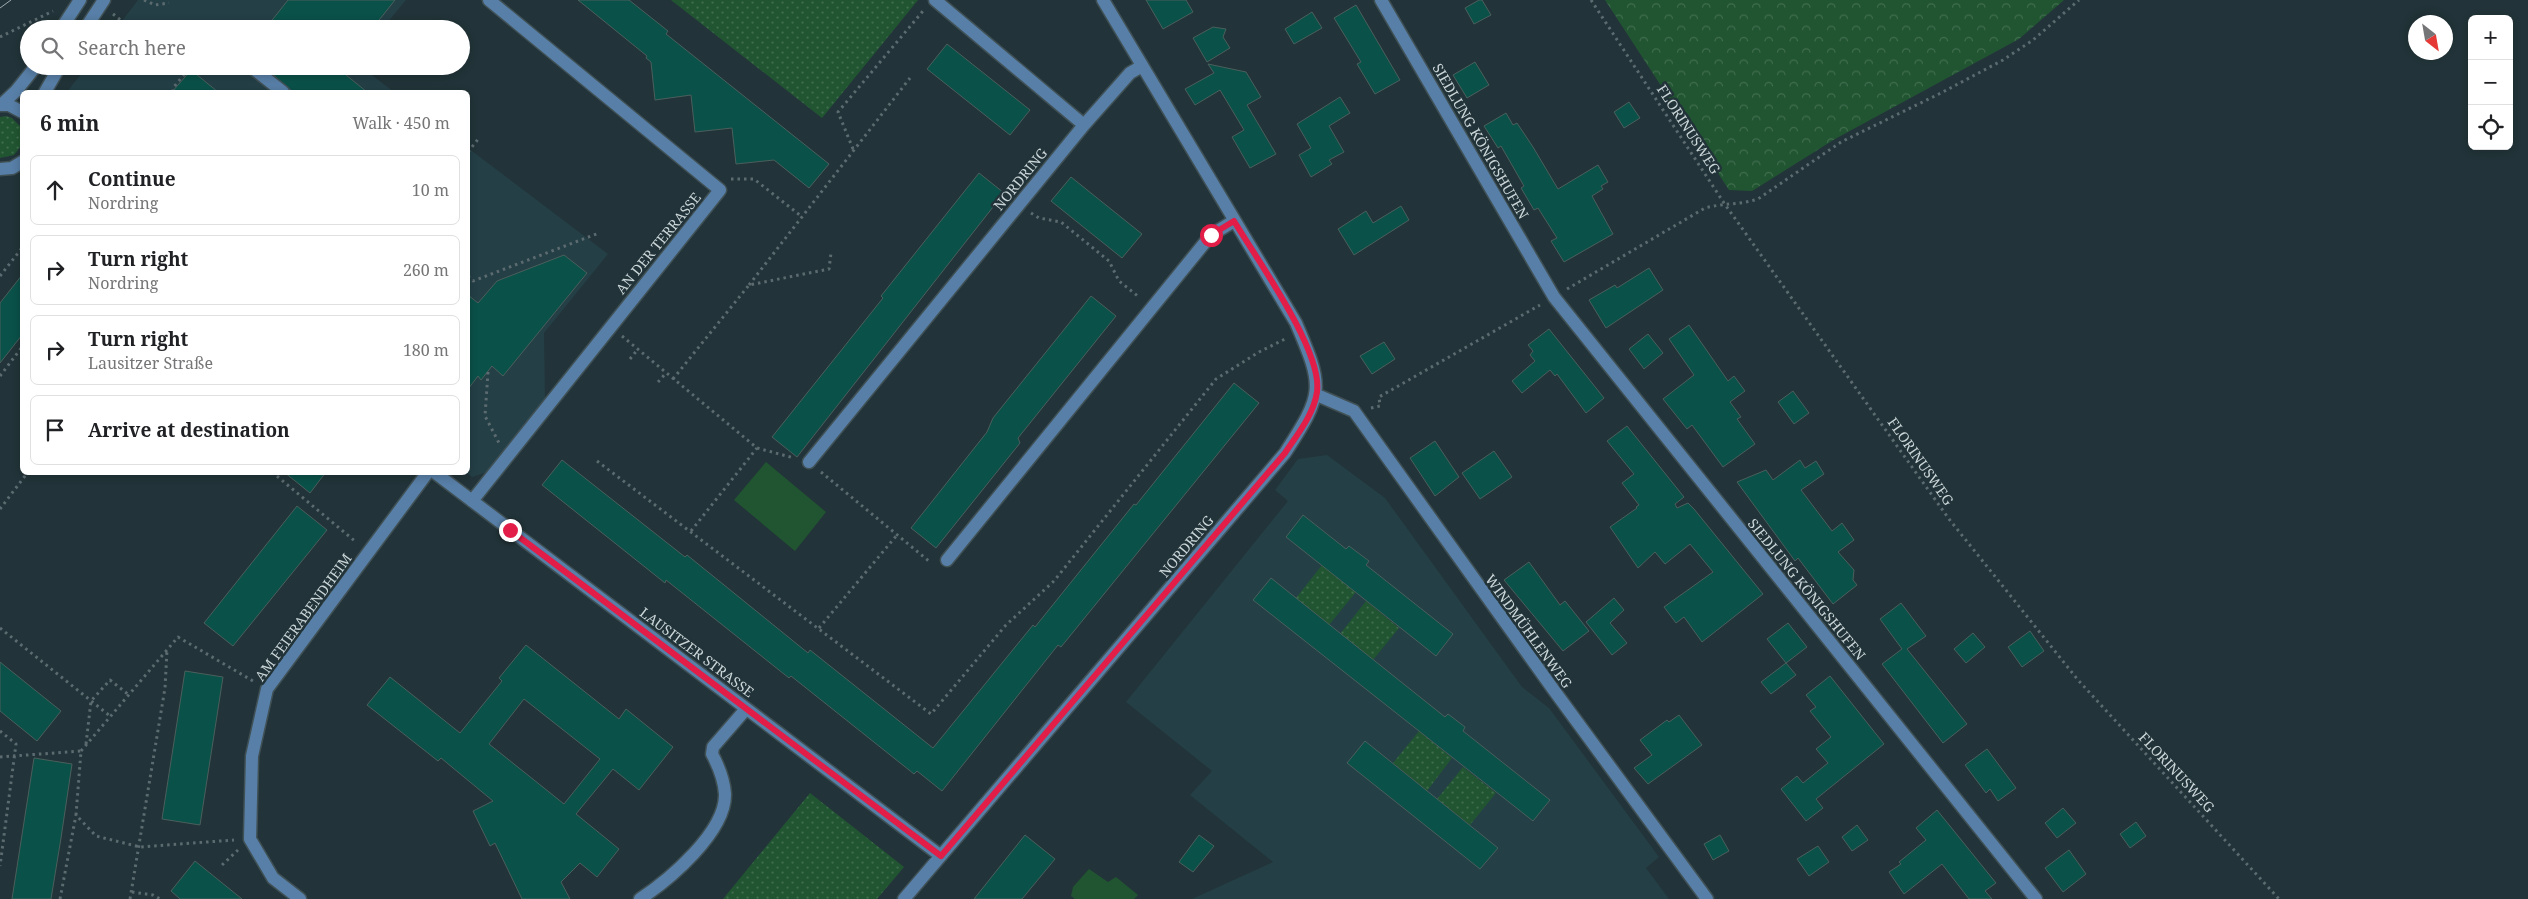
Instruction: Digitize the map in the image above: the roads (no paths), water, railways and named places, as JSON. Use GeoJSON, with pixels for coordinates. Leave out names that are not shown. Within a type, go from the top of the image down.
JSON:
{"type":"FeatureCollection","features":[{"type":"Feature","properties":{"kind":"street"},"geometry":{"type":"LineString","coordinates":[[67,20],[80,0]]}},
{"type":"Feature","properties":{"kind":"street"},"geometry":{"type":"LineString","coordinates":[[91,20],[104,0]]}},
{"type":"Feature","properties":{"kind":"street","name":"AN DER TERRASSE"},"geometry":{"type":"LineString","coordinates":[[472,501],[720,190],[489,0]]}},
{"type":"Feature","properties":{"kind":"street"},"geometry":{"type":"LineString","coordinates":[[1103,0],[1296,324],[1311,358],[1317,394]]}},
{"type":"Feature","properties":{"kind":"street","name":"SIEDLUNG KÖNIGSHUFEN"},"geometry":{"type":"LineString","coordinates":[[1381,0],[1554,297],[2036,899]]}},
{"type":"Feature","properties":{"kind":"street"},"geometry":{"type":"LineString","coordinates":[[930,4],[1084,125]]}},
{"type":"Feature","properties":{"kind":"street","name":"NORDRING"},"geometry":{"type":"LineString","coordinates":[[809,462],[1084,125],[1130,73],[1142,66]]}},
{"type":"Feature","properties":{"kind":"street"},"geometry":{"type":"LineString","coordinates":[[0,105],[16,91],[29,75]]}},
{"type":"Feature","properties":{"kind":"street"},"geometry":{"type":"LineString","coordinates":[[46,90],[55,75]]}},
{"type":"Feature","properties":{"kind":"street"},"geometry":{"type":"LineString","coordinates":[[261,75],[280,90]]}},
{"type":"Feature","properties":{"kind":"street"},"geometry":{"type":"LineString","coordinates":[[0,105],[17,108],[20,110]]}},
{"type":"Feature","properties":{"kind":"street"},"geometry":{"type":"LineString","coordinates":[[947,560],[1211,235],[1234,221]]}},
{"type":"Feature","properties":{"kind":"street","name":"NORDRING"},"geometry":{"type":"LineString","coordinates":[[904,899],[1285,453],[1308,416],[1317,394]]}},
{"type":"Feature","properties":{"kind":"street","name":"WINDMÜHLENWEG"},"geometry":{"type":"LineString","coordinates":[[1317,394],[1354,411],[1553,689],[1707,899]]}},
{"type":"Feature","properties":{"kind":"street","name":"AM FEIERABENDHEIM"},"geometry":{"type":"LineString","coordinates":[[300,899],[273,878],[250,839],[252,756],[267,689],[426,475]]}},
{"type":"Feature","properties":{"kind":"street","name":"LAUSITZER STRASSE"},"geometry":{"type":"LineString","coordinates":[[438,475],[941,856]]}},
{"type":"Feature","properties":{"kind":"street"},"geometry":{"type":"LineString","coordinates":[[640,899],[674,872],[714,828],[722,812],[725,795],[719,768],[712,754],[713,747],[746,709]]}},
{"type":"Feature","properties":{"kind":"tram line"},"geometry":{"type":"LineString","coordinates":[[0,8],[11,0]]}}]}
